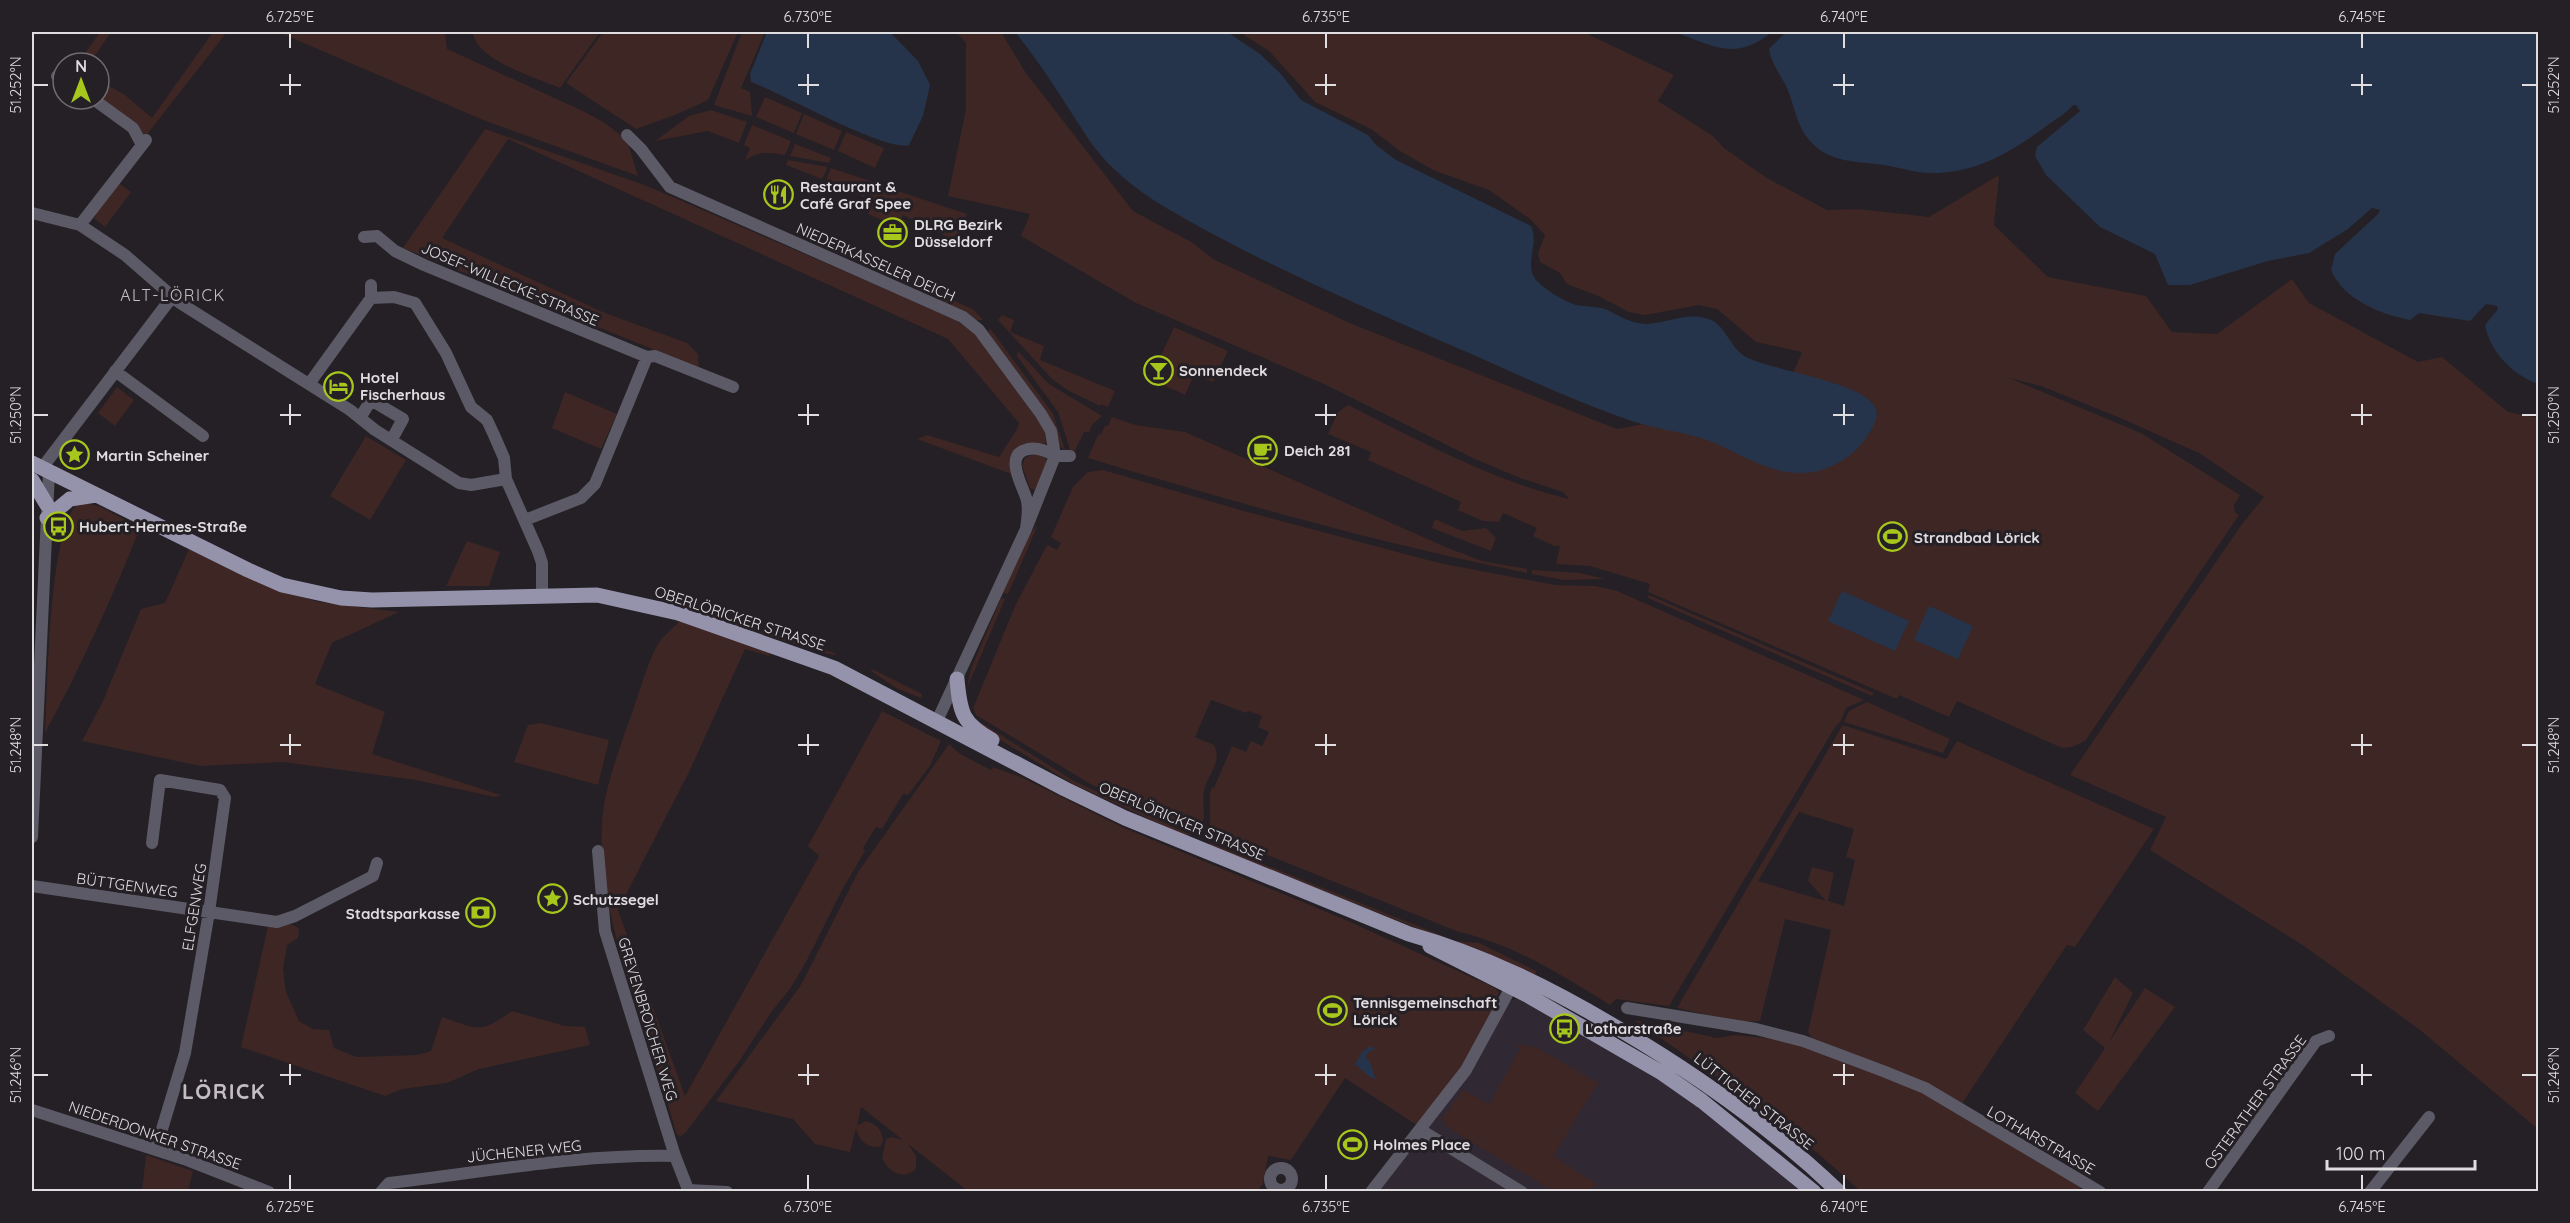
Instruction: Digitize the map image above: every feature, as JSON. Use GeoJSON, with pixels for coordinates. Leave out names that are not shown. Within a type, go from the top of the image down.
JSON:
{"type":"FeatureCollection","features":[{"type":"Feature","properties":{"kind":"main road","name":"OBERLÖRICKER STRASSE"},"geometry":{"type":"LineString","coordinates":[[41,467],[249,570],[282,585],[315,594],[372,600],[597,595],[678,613],[834,668],[1125,818],[1409,934],[1449,945],[1515,980]]}},
{"type":"Feature","properties":{"kind":"main road"},"geometry":{"type":"LineString","coordinates":[[32,480],[47,512],[70,499],[96,495]]}},
{"type":"Feature","properties":{"kind":"main road"},"geometry":{"type":"LineString","coordinates":[[957,679],[960,705],[969,725],[1019,755],[1025,768]]}},
{"type":"Feature","properties":{"kind":"main road"},"geometry":{"type":"LineString","coordinates":[[1515,980],[1702,1101],[1814,1191]]}},
{"type":"Feature","properties":{"kind":"main road","name":"LÜTTICHER STRASSE"},"geometry":{"type":"LineString","coordinates":[[1515,980],[1569,999],[1668,1058],[1750,1117],[1839,1191]]}},
{"type":"Feature","properties":{"kind":"street"},"geometry":{"type":"LineString","coordinates":[[80,225],[144,142],[133,128],[110,111]]}},
{"type":"Feature","properties":{"kind":"street","name":"NIEDERKASSELER DEICH"},"geometry":{"type":"LineString","coordinates":[[627,135],[641,149],[670,187],[943,308],[974,325],[1041,414],[1051,431],[1055,456]]}},
{"type":"Feature","properties":{"kind":"street"},"geometry":{"type":"LineString","coordinates":[[32,213],[80,225],[125,255],[172,297],[459,483],[471,485],[506,479]]}},
{"type":"Feature","properties":{"kind":"street","name":"JOSEF-WILLECKE-STRASSE"},"geometry":{"type":"LineString","coordinates":[[364,237],[377,236],[395,251],[424,265],[647,357],[655,356],[733,387]]}},
{"type":"Feature","properties":{"kind":"street"},"geometry":{"type":"LineString","coordinates":[[309,384],[371,291],[415,303],[446,353],[471,407],[487,420],[494,435],[504,458],[506,479],[542,563],[542,595]]}},
{"type":"Feature","properties":{"kind":"street"},"geometry":{"type":"LineString","coordinates":[[32,837],[34,728],[47,512],[41,467],[172,297]]}},
{"type":"Feature","properties":{"kind":"street"},"geometry":{"type":"LineString","coordinates":[[525,520],[581,498],[595,484],[647,357]]}},
{"type":"Feature","properties":{"kind":"street"},"geometry":{"type":"LineString","coordinates":[[115,371],[203,436]]}},
{"type":"Feature","properties":{"kind":"street"},"geometry":{"type":"LineString","coordinates":[[360,418],[371,400],[403,419],[392,439]]}},
{"type":"Feature","properties":{"kind":"street"},"geometry":{"type":"LineString","coordinates":[[1026,529],[1028,510],[1026,497],[1016,477],[1018,455],[1023,450],[1034,448],[1055,456],[1070,456]]}},
{"type":"Feature","properties":{"kind":"street"},"geometry":{"type":"LineString","coordinates":[[937,721],[1026,529],[1055,456]]}},
{"type":"Feature","properties":{"kind":"street","name":"ELFGENWEG"},"geometry":{"type":"LineString","coordinates":[[152,843],[160,780],[220,790],[225,798],[209,912],[185,1053],[156,1149]]}},
{"type":"Feature","properties":{"kind":"street","name":"GREVENBROICHER WEG"},"geometry":{"type":"LineString","coordinates":[[598,851],[605,931],[675,1156],[689,1191]]}},
{"type":"Feature","properties":{"kind":"street","name":"BÜTTGENWEG"},"geometry":{"type":"LineString","coordinates":[[32,886],[277,922],[295,916],[373,876],[377,863]]}},
{"type":"Feature","properties":{"kind":"street"},"geometry":{"type":"LineString","coordinates":[[1371,1191],[1466,1070],[1515,980]]}},
{"type":"Feature","properties":{"kind":"street","name":"LOTHARSTRASSE"},"geometry":{"type":"LineString","coordinates":[[1627,1008],[1756,1029],[1803,1041],[1883,1071],[1925,1088],[2100,1191]]}},
{"type":"Feature","properties":{"kind":"street","name":"OSTERATHER STRASSE"},"geometry":{"type":"LineString","coordinates":[[2208,1191],[2316,1041],[2329,1036]]}},
{"type":"Feature","properties":{"kind":"street","name":"NIEDERDONKER STRASSE"},"geometry":{"type":"LineString","coordinates":[[32,1110],[156,1149],[268,1191]]}},
{"type":"Feature","properties":{"kind":"street"},"geometry":{"type":"LineString","coordinates":[[2370,1191],[2429,1117]]}},
{"type":"Feature","properties":{"kind":"street"},"geometry":{"type":"LineString","coordinates":[[1421,1130],[1522,1191]]}},
{"type":"Feature","properties":{"kind":"street","name":"JÜCHENER WEG"},"geometry":{"type":"LineString","coordinates":[[381,1191],[389,1183],[506,1166],[609,1157],[675,1156]]}},
{"type":"Feature","properties":{"kind":"street"},"geometry":{"type":"LineString","coordinates":[[689,1191],[727,1191]]}},
{"type":"Feature","properties":{"kind":"shaded area"},"geometry":{"type":"Polygon","coordinates":[[[100,32],[111,32],[98,51],[87,51],[100,32]]]}},
{"type":"Feature","properties":{"kind":"shaded area"},"geometry":{"type":"Polygon","coordinates":[[[213,32],[227,32],[145,137],[111,108],[111,87],[125,95],[152,118],[213,32]]]}},
{"type":"Feature","properties":{"kind":"shaded area"},"geometry":{"type":"Polygon","coordinates":[[[278,32],[445,32],[447,49],[605,123],[627,140],[638,176],[483,120],[278,32]]]}},
{"type":"Feature","properties":{"kind":"shaded area"},"geometry":{"type":"Polygon","coordinates":[[[473,32],[600,32],[560,88],[495,59],[476,42],[473,32]]]}},
{"type":"Feature","properties":{"kind":"shaded area"},"geometry":{"type":"Polygon","coordinates":[[[603,32],[738,32],[708,100],[636,129],[566,83],[603,32]]]}},
{"type":"Feature","properties":{"kind":"shaded area"},"geometry":{"type":"Polygon","coordinates":[[[742,32],[765,32],[741,88],[750,92],[752,116],[714,105],[742,32]]]}},
{"type":"Feature","properties":{"kind":"shaded area"},"geometry":{"type":"Polygon","coordinates":[[[956,32],[1001,32],[1026,73],[1133,211],[1193,243],[1213,259],[1352,324],[1617,429],[1782,399],[1802,352],[1756,342],[1717,309],[1699,305],[1645,315],[1629,312],[1598,296],[1567,284],[1560,273],[1540,262],[1538,253],[1545,235],[1530,219],[1489,190],[1433,170],[1400,151],[1371,129],[1315,102],[1269,51],[1239,32],[1583,32],[1674,75],[1658,101],[1713,136],[1724,148],[1767,178],[1827,210],[1859,209],[1929,217],[1999,175],[1994,225],[2048,277],[2146,296],[2172,332],[2217,334],[2292,279],[2309,303],[2418,362],[2442,357],[2508,412],[2538,418],[2538,1129],[2420,1030],[2304,946],[2150,850],[2166,817],[2070,775],[2242,524],[2264,497],[2199,453],[2041,386],[2009,378],[2141,433],[2240,495],[2234,505],[2235,512],[2239,515],[2085,741],[2072,747],[2062,748],[1957,701],[1949,717],[1899,695],[1897,699],[1648,592],[1650,584],[1590,566],[1556,564],[1560,546],[1554,546],[1533,536],[1537,528],[1503,513],[1499,522],[1483,521],[1458,510],[1461,502],[1368,460],[1371,452],[1328,434],[1338,412],[1348,405],[1429,446],[1484,470],[1569,499],[1563,492],[1520,478],[1475,459],[1324,384],[1136,303],[1021,236],[1030,214],[948,196],[966,109],[966,43],[956,32]]]}},
{"type":"Feature","properties":{"kind":"shaded area"},"geometry":{"type":"Polygon","coordinates":[[[765,97],[802,113],[794,133],[756,117],[765,97]]]}},
{"type":"Feature","properties":{"kind":"shaded area"},"geometry":{"type":"Polygon","coordinates":[[[711,110],[747,122],[739,143],[708,131],[655,141],[689,116],[711,110]]]}},
{"type":"Feature","properties":{"kind":"shaded area"},"geometry":{"type":"Polygon","coordinates":[[[804,114],[842,131],[834,150],[796,134],[804,114]]]}},
{"type":"Feature","properties":{"kind":"shaded area"},"geometry":{"type":"Polygon","coordinates":[[[752,125],[791,141],[785,155],[764,153],[754,155],[745,161],[750,148],[744,145],[752,125]]]}},
{"type":"Feature","properties":{"kind":"shaded area"},"geometry":{"type":"Polygon","coordinates":[[[485,129],[647,186],[955,319],[974,333],[1042,423],[1049,442],[1025,445],[1011,474],[917,439],[927,435],[999,457],[1019,423],[948,339],[508,139],[442,238],[605,313],[687,343],[698,354],[699,368],[403,248],[485,129]]]}},
{"type":"Feature","properties":{"kind":"shaded area"},"geometry":{"type":"Polygon","coordinates":[[[846,132],[884,148],[875,168],[838,151],[846,132]]]}},
{"type":"Feature","properties":{"kind":"shaded area"},"geometry":{"type":"Polygon","coordinates":[[[795,144],[831,158],[829,163],[790,156],[795,144]]]}},
{"type":"Feature","properties":{"kind":"shaded area"},"geometry":{"type":"Polygon","coordinates":[[[788,160],[828,167],[822,179],[786,165],[788,160]]]}},
{"type":"Feature","properties":{"kind":"shaded area"},"geometry":{"type":"Polygon","coordinates":[[[831,168],[870,181],[864,197],[826,180],[831,168]]]}},
{"type":"Feature","properties":{"kind":"shaded area"},"geometry":{"type":"Polygon","coordinates":[[[116,181],[131,192],[105,227],[94,218],[96,215],[94,212],[116,181]]]}},
{"type":"Feature","properties":{"kind":"shaded area"},"geometry":{"type":"Polygon","coordinates":[[[874,183],[967,214],[956,241],[903,215],[901,219],[906,221],[902,229],[868,214],[872,205],[866,203],[874,183]]]}},
{"type":"Feature","properties":{"kind":"shaded area"},"geometry":{"type":"Polygon","coordinates":[[[940,294],[974,310],[983,320],[975,320],[940,301],[940,294]]]}},
{"type":"Feature","properties":{"kind":"shaded area"},"geometry":{"type":"Polygon","coordinates":[[[1002,315],[1014,320],[1010,332],[1044,346],[1040,360],[1115,391],[1108,407],[1101,404],[1100,406],[1069,391],[1052,379],[998,320],[1002,315]]]}},
{"type":"Feature","properties":{"kind":"shaded area"},"geometry":{"type":"Polygon","coordinates":[[[1174,327],[1228,351],[1213,382],[1194,375],[1185,395],[1150,379],[1174,327]]]}},
{"type":"Feature","properties":{"kind":"shaded area"},"geometry":{"type":"Polygon","coordinates":[[[990,328],[1053,414],[1065,450],[1059,446],[1049,416],[988,332],[990,328]]]}},
{"type":"Feature","properties":{"kind":"shaded area"},"geometry":{"type":"Polygon","coordinates":[[[1018,351],[1049,384],[1102,416],[1092,425],[1089,432],[1084,432],[1074,453],[1071,453],[1058,412],[1017,356],[1018,351]]]}},
{"type":"Feature","properties":{"kind":"shaded area"},"geometry":{"type":"Polygon","coordinates":[[[117,387],[134,400],[115,426],[98,413],[117,387]]]}},
{"type":"Feature","properties":{"kind":"shaded area"},"geometry":{"type":"Polygon","coordinates":[[[565,392],[617,414],[601,449],[552,428],[565,392]]]}},
{"type":"Feature","properties":{"kind":"shaded area"},"geometry":{"type":"Polygon","coordinates":[[[1112,417],[1135,425],[1185,432],[1448,548],[1482,561],[1527,569],[1527,573],[1416,549],[1306,521],[1088,458],[1098,435],[1105,426],[1108,426],[1112,417]]]}},
{"type":"Feature","properties":{"kind":"shaded area"},"geometry":{"type":"Polygon","coordinates":[[[366,436],[406,460],[370,520],[330,496],[366,436]]]}},
{"type":"Feature","properties":{"kind":"shaded area"},"geometry":{"type":"Polygon","coordinates":[[[1035,453],[1045,458],[1047,462],[1038,488],[1034,490],[1030,488],[1022,466],[1025,458],[1035,453]]]}},
{"type":"Feature","properties":{"kind":"shaded area"},"geometry":{"type":"Polygon","coordinates":[[[1103,470],[1244,511],[1439,563],[1555,585],[1595,586],[1617,591],[1864,700],[1846,708],[1841,721],[1835,727],[1669,1006],[1616,999],[1610,1005],[1556,972],[1499,944],[1459,932],[1210,832],[1212,787],[1214,788],[1232,746],[1246,752],[1251,741],[1262,746],[1269,732],[1258,727],[1262,716],[1248,711],[1246,713],[1211,700],[1195,737],[1214,745],[1217,758],[1204,791],[1204,818],[1197,832],[1092,785],[976,715],[973,708],[1016,604],[1047,545],[1057,550],[1061,543],[1051,537],[1073,487],[1088,472],[1103,470]]]}},
{"type":"Feature","properties":{"kind":"shaded area"},"geometry":{"type":"Polygon","coordinates":[[[79,502],[99,506],[140,528],[96,632],[45,733],[55,574],[61,542],[69,517],[79,502]]]}},
{"type":"Feature","properties":{"kind":"shaded area"},"geometry":{"type":"Polygon","coordinates":[[[1435,519],[1462,531],[1486,528],[1496,538],[1491,551],[1432,528],[1435,519]]]}},
{"type":"Feature","properties":{"kind":"shaded area"},"geometry":{"type":"Polygon","coordinates":[[[1036,526],[1008,594],[1003,593],[1028,537],[1036,526]]]}},
{"type":"Feature","properties":{"kind":"shaded area"},"geometry":{"type":"Polygon","coordinates":[[[467,541],[500,552],[489,586],[446,586],[467,541]]]}},
{"type":"Feature","properties":{"kind":"shaded area"},"geometry":{"type":"Polygon","coordinates":[[[189,549],[271,588],[319,602],[399,612],[332,643],[315,684],[385,712],[372,754],[501,795],[495,797],[416,780],[283,762],[200,766],[82,741],[103,701],[141,609],[165,603],[189,549]]]}},
{"type":"Feature","properties":{"kind":"shaded area"},"geometry":{"type":"Polygon","coordinates":[[[1532,570],[1580,573],[1605,579],[1564,580],[1532,574],[1532,570]]]}},
{"type":"Feature","properties":{"kind":"shaded area"},"geometry":{"type":"Polygon","coordinates":[[[1649,595],[1874,693],[1872,696],[1648,598],[1649,595]]]}},
{"type":"Feature","properties":{"kind":"shaded area"},"geometry":{"type":"Polygon","coordinates":[[[1001,598],[1005,599],[967,688],[971,669],[1001,598]]]}},
{"type":"Feature","properties":{"kind":"shaded area"},"geometry":{"type":"Polygon","coordinates":[[[685,606],[835,653],[835,655],[819,652],[684,608],[685,606]]]}},
{"type":"Feature","properties":{"kind":"shaded area"},"geometry":{"type":"Polygon","coordinates":[[[680,621],[770,652],[769,656],[745,649],[689,772],[618,910],[685,1096],[819,856],[808,846],[882,711],[941,741],[930,766],[908,795],[903,794],[882,829],[876,827],[863,848],[865,851],[790,989],[772,1011],[740,1060],[680,1137],[676,1133],[624,966],[605,879],[602,838],[605,799],[610,778],[647,669],[658,644],[680,621]]]}},
{"type":"Feature","properties":{"kind":"shaded area"},"geometry":{"type":"Polygon","coordinates":[[[872,669],[922,694],[921,698],[896,688],[871,671],[872,669]]]}},
{"type":"Feature","properties":{"kind":"shaded area"},"geometry":{"type":"Polygon","coordinates":[[[1867,702],[1950,739],[1943,753],[1844,722],[1849,711],[1867,702]]]}},
{"type":"Feature","properties":{"kind":"shaded area"},"geometry":{"type":"Polygon","coordinates":[[[969,715],[1074,781],[1191,835],[1186,836],[1073,784],[982,729],[969,715]]]}},
{"type":"Feature","properties":{"kind":"shaded area"},"geometry":{"type":"Polygon","coordinates":[[[541,723],[609,740],[598,785],[514,762],[528,725],[541,723]]]}},
{"type":"Feature","properties":{"kind":"shaded area"},"geometry":{"type":"Polygon","coordinates":[[[1842,726],[1946,759],[1957,741],[2154,829],[2075,947],[2067,945],[1961,1105],[1815,1043],[1808,1032],[1831,930],[1785,919],[1760,1021],[1739,1022],[1677,1008],[1842,726]],[[1799,812],[1758,881],[1826,901],[1808,881],[1812,867],[1834,873],[1828,901],[1844,906],[1855,860],[1846,857],[1854,829],[1799,812]]]}},
{"type":"Feature","properties":{"kind":"shaded area"},"geometry":{"type":"Polygon","coordinates":[[[949,744],[960,754],[991,770],[993,767],[1021,777],[1124,828],[1348,921],[1493,987],[1499,992],[1484,1029],[1453,1079],[1418,1126],[1345,1078],[1291,1160],[1268,1156],[1263,1184],[1257,1191],[968,1191],[908,1144],[916,1156],[916,1169],[906,1174],[892,1171],[882,1158],[886,1139],[892,1137],[903,1140],[861,1107],[857,1126],[866,1121],[874,1124],[882,1134],[883,1142],[880,1147],[867,1145],[861,1140],[856,1128],[850,1152],[815,1144],[793,1119],[716,1101],[801,985],[858,872],[949,744]]]}},
{"type":"Feature","properties":{"kind":"shaded area"},"geometry":{"type":"Polygon","coordinates":[[[1208,842],[1455,941],[1479,943],[1536,971],[1535,975],[1213,847],[1208,842]]]}},
{"type":"Feature","properties":{"kind":"shaded area"},"geometry":{"type":"Polygon","coordinates":[[[290,924],[299,928],[298,938],[287,945],[283,969],[286,992],[299,1021],[313,1029],[329,1030],[334,1048],[357,1057],[417,1055],[431,1051],[442,1017],[478,1028],[492,1024],[512,1011],[565,1026],[585,1027],[590,1045],[479,1069],[447,1083],[402,1089],[385,1096],[241,1047],[268,926],[290,924]]]}},
{"type":"Feature","properties":{"kind":"shaded area"},"geometry":{"type":"Polygon","coordinates":[[[2115,977],[2133,993],[2109,1042],[2145,988],[2175,1007],[2098,1111],[2075,1093],[2105,1048],[2083,1030],[2115,977]]]}},
{"type":"Feature","properties":{"kind":"shaded area"},"geometry":{"type":"Polygon","coordinates":[[[1523,997],[1699,1103],[1808,1192],[1374,1192],[1507,1002],[1523,997]]]}},
{"type":"Feature","properties":{"kind":"shaded area"},"geometry":{"type":"Polygon","coordinates":[[[1634,1020],[1717,1038],[1735,1035],[1796,1041],[1933,1096],[2083,1182],[2078,1192],[1860,1191],[1807,1144],[1634,1020]]]}},
{"type":"Feature","properties":{"kind":"shaded area"},"geometry":{"type":"Polygon","coordinates":[[[1516,1046],[1536,1047],[1598,1083],[1553,1156],[1598,1185],[1581,1191],[1553,1191],[1447,1127],[1442,1119],[1463,1090],[1489,1104],[1520,1049],[1516,1046]]]}},
{"type":"Feature","properties":{"kind":"shaded area"},"geometry":{"type":"Polygon","coordinates":[[[146,1155],[193,1171],[188,1191],[142,1191],[146,1155]]]}},
{"type":"Feature","properties":{"kind":"water"},"geometry":{"type":"Polygon","coordinates":[[[767,32],[890,32],[918,61],[930,85],[923,116],[909,145],[897,145],[878,140],[751,82],[750,74],[767,32]]]}},
{"type":"Feature","properties":{"kind":"water"},"geometry":{"type":"Polygon","coordinates":[[[1015,32],[1227,32],[1260,54],[1281,74],[1301,100],[1368,135],[1376,145],[1396,160],[1531,226],[1534,240],[1531,262],[1533,276],[1556,295],[1576,305],[1605,309],[1641,324],[1690,317],[1712,320],[1746,357],[1836,384],[1867,398],[1875,407],[1877,416],[1874,425],[1858,448],[1828,468],[1801,473],[1776,470],[1704,439],[1641,424],[1587,405],[1346,299],[1202,228],[1131,184],[1096,150],[1040,65],[1015,32]]]}},
{"type":"Feature","properties":{"kind":"water"},"geometry":{"type":"Polygon","coordinates":[[[1674,32],[1772,32],[1746,47],[1735,49],[1713,46],[1674,32]]]}},
{"type":"Feature","properties":{"kind":"water"},"geometry":{"type":"Polygon","coordinates":[[[1786,32],[2538,32],[2538,384],[2520,375],[2504,361],[2492,344],[2485,325],[2498,309],[2497,306],[2486,304],[2470,321],[2419,313],[2410,320],[2387,314],[2364,304],[2345,290],[2331,270],[2335,254],[2380,210],[2372,208],[2348,229],[2309,253],[2268,261],[2190,285],[2168,285],[2155,254],[2100,227],[2046,175],[2035,156],[2037,147],[2080,111],[2076,105],[2008,152],[1979,165],[1949,172],[1911,171],[1852,161],[1827,154],[1819,150],[1807,138],[1796,116],[1786,86],[1772,59],[1769,49],[1786,32]]]}},
{"type":"Feature","properties":{"kind":"water"},"geometry":{"type":"Polygon","coordinates":[[[1842,591],[1909,621],[1895,651],[1828,621],[1842,591]]]}},
{"type":"Feature","properties":{"kind":"water"},"geometry":{"type":"Polygon","coordinates":[[[1929,606],[1973,626],[1958,659],[1914,640],[1929,606]]]}},
{"type":"Feature","properties":{"kind":"water"},"geometry":{"type":"Polygon","coordinates":[[[1370,1046],[1375,1049],[1367,1053],[1366,1058],[1370,1062],[1376,1080],[1355,1064],[1362,1052],[1370,1046]]]}},
{"type":"Feature","properties":{"kind":"place","name":"Restaurant & Café Graf Spee"},"geometry":{"type":"Point","coordinates":[779,195]}},
{"type":"Feature","properties":{"kind":"place","name":"DLRG Bezirk Düsseldorf"},"geometry":{"type":"Point","coordinates":[893,233]}},
{"type":"Feature","properties":{"kind":"place","name":"Sonnendeck"},"geometry":{"type":"Point","coordinates":[1158,370]}},
{"type":"Feature","properties":{"kind":"place","name":"Hotel Fischerhaus"},"geometry":{"type":"Point","coordinates":[339,386]}},
{"type":"Feature","properties":{"kind":"place","name":"Deich 281"},"geometry":{"type":"Point","coordinates":[1263,450]}},
{"type":"Feature","properties":{"kind":"place","name":"Martin Scheiner"},"geometry":{"type":"Point","coordinates":[75,455]}},
{"type":"Feature","properties":{"kind":"place","name":"Hubert-Hermes-Straße"},"geometry":{"type":"Point","coordinates":[58,526]}},
{"type":"Feature","properties":{"kind":"place","name":"Strandbad Lörick"},"geometry":{"type":"Point","coordinates":[1893,537]}},
{"type":"Feature","properties":{"kind":"place","name":"Schutzsegel"},"geometry":{"type":"Point","coordinates":[552,899]}},
{"type":"Feature","properties":{"kind":"place","name":"Stadtsparkasse"},"geometry":{"type":"Point","coordinates":[481,913]}},
{"type":"Feature","properties":{"kind":"place","name":"Tennisgemeinschaft Lörick"},"geometry":{"type":"Point","coordinates":[1332,1011]}},
{"type":"Feature","properties":{"kind":"place","name":"Lotharstraße"},"geometry":{"type":"Point","coordinates":[1564,1028]}},
{"type":"Feature","properties":{"kind":"place","name":"Holmes Place"},"geometry":{"type":"Point","coordinates":[1352,1144]}},
{"type":"Feature","properties":{"kind":"district","name":"ALT-LÖRICK"},"geometry":{"type":"Point","coordinates":[173,295]}},
{"type":"Feature","properties":{"kind":"district","name":"LÖRICK"},"geometry":{"type":"Point","coordinates":[224,1091]}}]}
